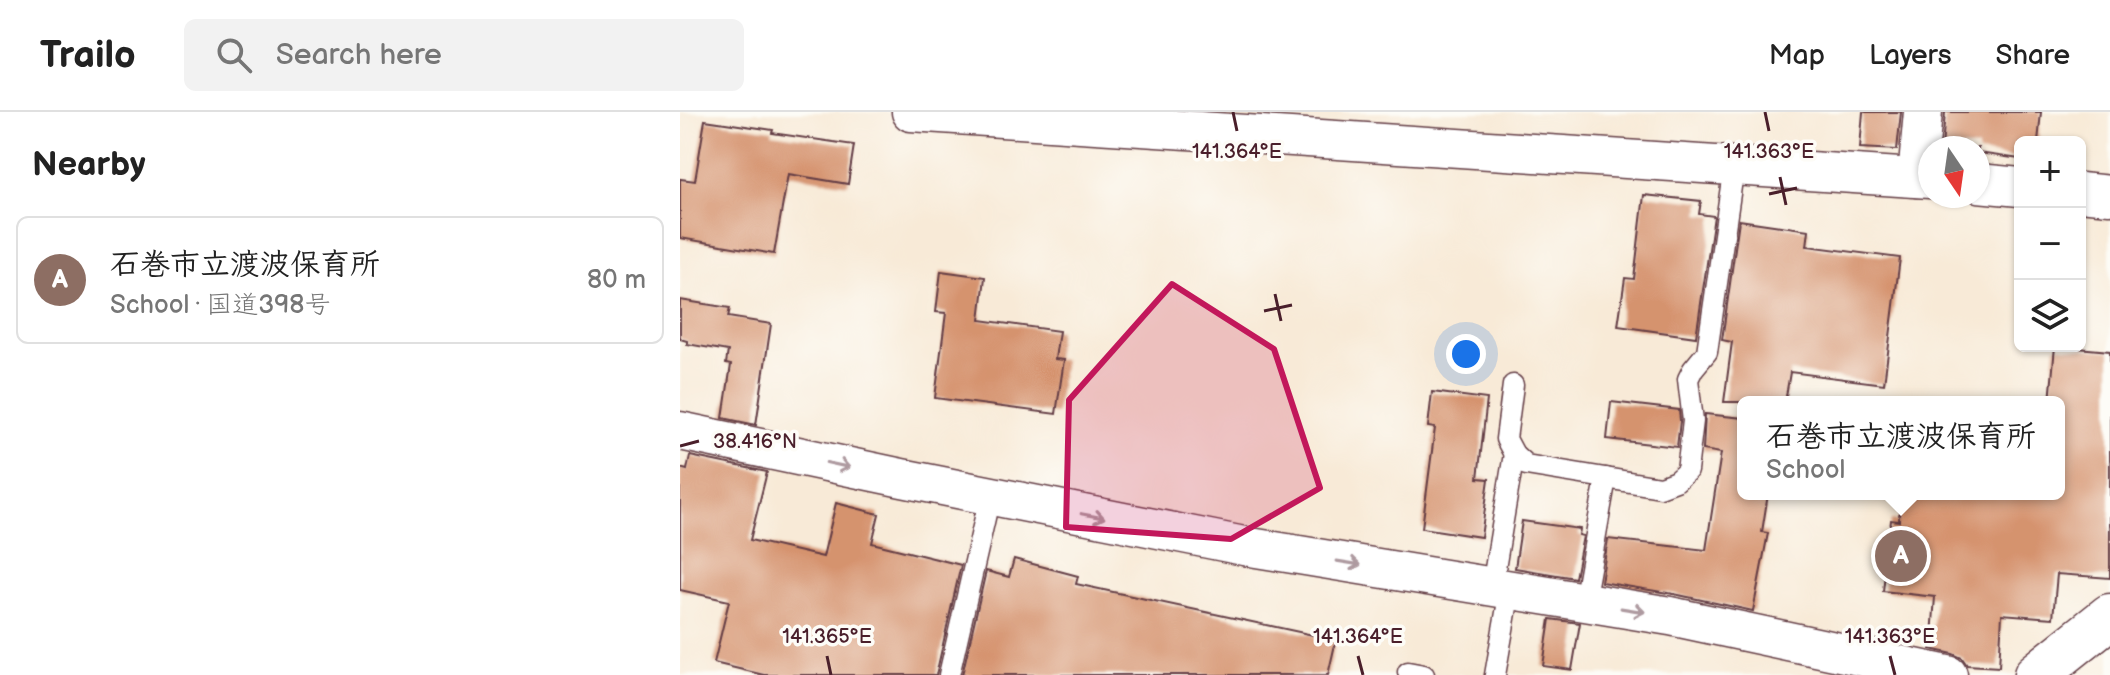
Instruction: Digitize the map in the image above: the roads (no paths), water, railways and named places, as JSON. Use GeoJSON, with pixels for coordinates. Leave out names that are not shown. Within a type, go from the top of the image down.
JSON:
{"type":"FeatureCollection","features":[{"type":"Feature","properties":{"kind":"highway"},"geometry":{"type":"LineString","coordinates":[[2036,675],[2110,616]]}},
{"type":"Feature","properties":{"kind":"street"},"geometry":{"type":"LineString","coordinates":[[911,112],[1256,123],[1734,166],[1918,178]]}},
{"type":"Feature","properties":{"kind":"street"},"geometry":{"type":"LineString","coordinates":[[1923,112],[1923,136]]}},
{"type":"Feature","properties":{"kind":"street"},"geometry":{"type":"LineString","coordinates":[[1990,184],[2014,186]]}},
{"type":"Feature","properties":{"kind":"street"},"geometry":{"type":"LineString","coordinates":[[2086,193],[2110,195]]}},
{"type":"Feature","properties":{"kind":"street"},"geometry":{"type":"LineString","coordinates":[[680,431],[1244,546],[1670,616],[1948,675]]}},
{"type":"Feature","properties":{"kind":"lane"},"geometry":{"type":"LineString","coordinates":[[1513,385],[1506,439],[1514,454],[1526,465],[1660,487],[1676,481],[1687,471],[1693,421],[1688,379],[1707,352],[1734,166]]}},
{"type":"Feature","properties":{"kind":"lane"},"geometry":{"type":"LineString","coordinates":[[1495,675],[1514,454]]}},
{"type":"Feature","properties":{"kind":"lane"},"geometry":{"type":"LineString","coordinates":[[1584,602],[1606,478]]}},
{"type":"Feature","properties":{"kind":"lane"},"geometry":{"type":"LineString","coordinates":[[949,675],[990,496]]}},
{"type":"Feature","properties":{"kind":"place","name":"石巻市立渡波保育所"},"geometry":{"type":"Point","coordinates":[1901,556]}}]}
